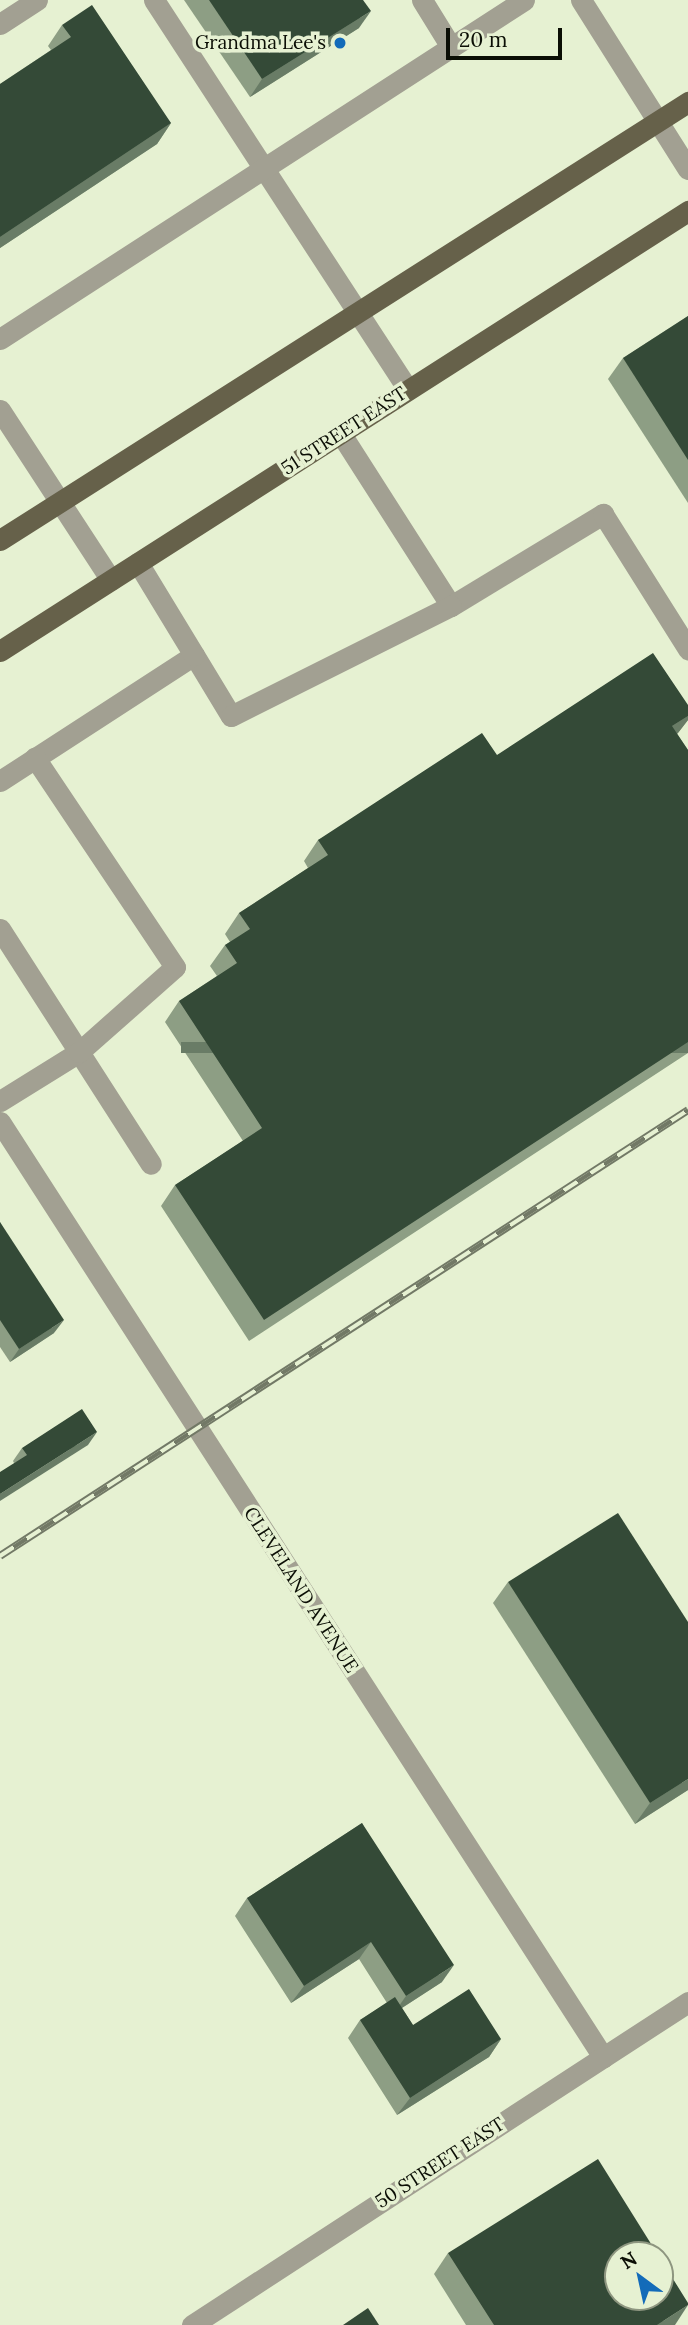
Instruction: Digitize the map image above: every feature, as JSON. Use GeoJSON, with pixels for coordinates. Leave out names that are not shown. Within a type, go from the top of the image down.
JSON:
{"type":"FeatureCollection","features":[{"type":"Feature","properties":{"kind":"main road"},"geometry":{"type":"LineString","coordinates":[[0,540],[688,102]]}},
{"type":"Feature","properties":{"kind":"main road","name":"51 STREET EAST"},"geometry":{"type":"LineString","coordinates":[[0,651],[688,211]]}},
{"type":"Feature","properties":{"kind":"street"},"geometry":{"type":"LineString","coordinates":[[0,24],[37,0]]}},
{"type":"Feature","properties":{"kind":"street"},"geometry":{"type":"LineString","coordinates":[[154,0],[408,390]]}},
{"type":"Feature","properties":{"kind":"street"},"geometry":{"type":"LineString","coordinates":[[422,0],[451,47]]}},
{"type":"Feature","properties":{"kind":"street"},"geometry":{"type":"LineString","coordinates":[[0,339],[524,0]]}},
{"type":"Feature","properties":{"kind":"street"},"geometry":{"type":"LineString","coordinates":[[581,0],[688,169]]}},
{"type":"Feature","properties":{"kind":"street"},"geometry":{"type":"LineString","coordinates":[[0,410],[111,580]]}},
{"type":"Feature","properties":{"kind":"street"},"geometry":{"type":"LineString","coordinates":[[341,434],[451,606]]}},
{"type":"Feature","properties":{"kind":"street"},"geometry":{"type":"LineString","coordinates":[[138,563],[231,716],[451,606],[603,514],[688,649]]}},
{"type":"Feature","properties":{"kind":"street"},"geometry":{"type":"LineString","coordinates":[[0,781],[194,655]]}},
{"type":"Feature","properties":{"kind":"street"},"geometry":{"type":"LineString","coordinates":[[0,1101],[79,1052],[175,967],[35,758]]}},
{"type":"Feature","properties":{"kind":"street"},"geometry":{"type":"LineString","coordinates":[[0,929],[151,1164]]}},
{"type":"Feature","properties":{"kind":"street","name":"CLEVELAND AVENUE"},"geometry":{"type":"LineString","coordinates":[[0,1122],[603,2057]]}},
{"type":"Feature","properties":{"kind":"street","name":"50 STREET EAST"},"geometry":{"type":"LineString","coordinates":[[192,2325],[688,2002]]}},
{"type":"Feature","properties":{"kind":"building"},"geometry":{"type":"Polygon","coordinates":[[[209,0],[363,0],[371,11],[262,79],[209,0]]]}},
{"type":"Feature","properties":{"kind":"building"},"geometry":{"type":"Polygon","coordinates":[[[92,5],[171,123],[0,237],[0,84],[71,37],[62,25],[92,5]]]}},
{"type":"Feature","properties":{"kind":"building"},"geometry":{"type":"Polygon","coordinates":[[[688,316],[688,460],[623,358],[688,316]]]}},
{"type":"Feature","properties":{"kind":"building"},"geometry":{"type":"Polygon","coordinates":[[[653,653],[688,705],[688,716],[672,726],[688,750],[688,1042],[264,1320],[175,1185],[262,1128],[179,1001],[237,963],[225,945],[250,929],[239,913],[328,855],[318,840],[482,733],[497,755],[653,653]]]}},
{"type":"Feature","properties":{"kind":"building"},"geometry":{"type":"Polygon","coordinates":[[[0,1222],[64,1320],[19,1349],[0,1320],[0,1222]]]}},
{"type":"Feature","properties":{"kind":"building"},"geometry":{"type":"Polygon","coordinates":[[[82,1409],[97,1432],[0,1494],[0,1472],[27,1455],[22,1448],[82,1409]]]}},
{"type":"Feature","properties":{"kind":"building"},"geometry":{"type":"Polygon","coordinates":[[[618,1513],[688,1622],[688,1779],[650,1803],[508,1582],[618,1513]]]}},
{"type":"Feature","properties":{"kind":"building"},"geometry":{"type":"Polygon","coordinates":[[[362,1823],[454,1965],[406,1996],[371,1942],[304,1986],[247,1898],[362,1823]]]}},
{"type":"Feature","properties":{"kind":"building"},"geometry":{"type":"Polygon","coordinates":[[[469,1989],[501,2039],[410,2098],[360,2020],[395,1997],[413,2025],[469,1989]]]}},
{"type":"Feature","properties":{"kind":"building"},"geometry":{"type":"Polygon","coordinates":[[[598,2159],[649,2241],[604,2241],[604,2311],[674,2311],[674,2280],[688,2305],[657,2325],[494,2325],[448,2253],[598,2159]]]}},
{"type":"Feature","properties":{"kind":"building"},"geometry":{"type":"Polygon","coordinates":[[[368,2308],[379,2325],[343,2325],[368,2308]]]}},
{"type":"Feature","properties":{"kind":"railway"},"geometry":{"type":"LineString","coordinates":[[0,1556],[688,1110]]}},
{"type":"Feature","properties":{"kind":"place","name":"Grandma Lee's"},"geometry":{"type":"Point","coordinates":[340,43]}}]}
